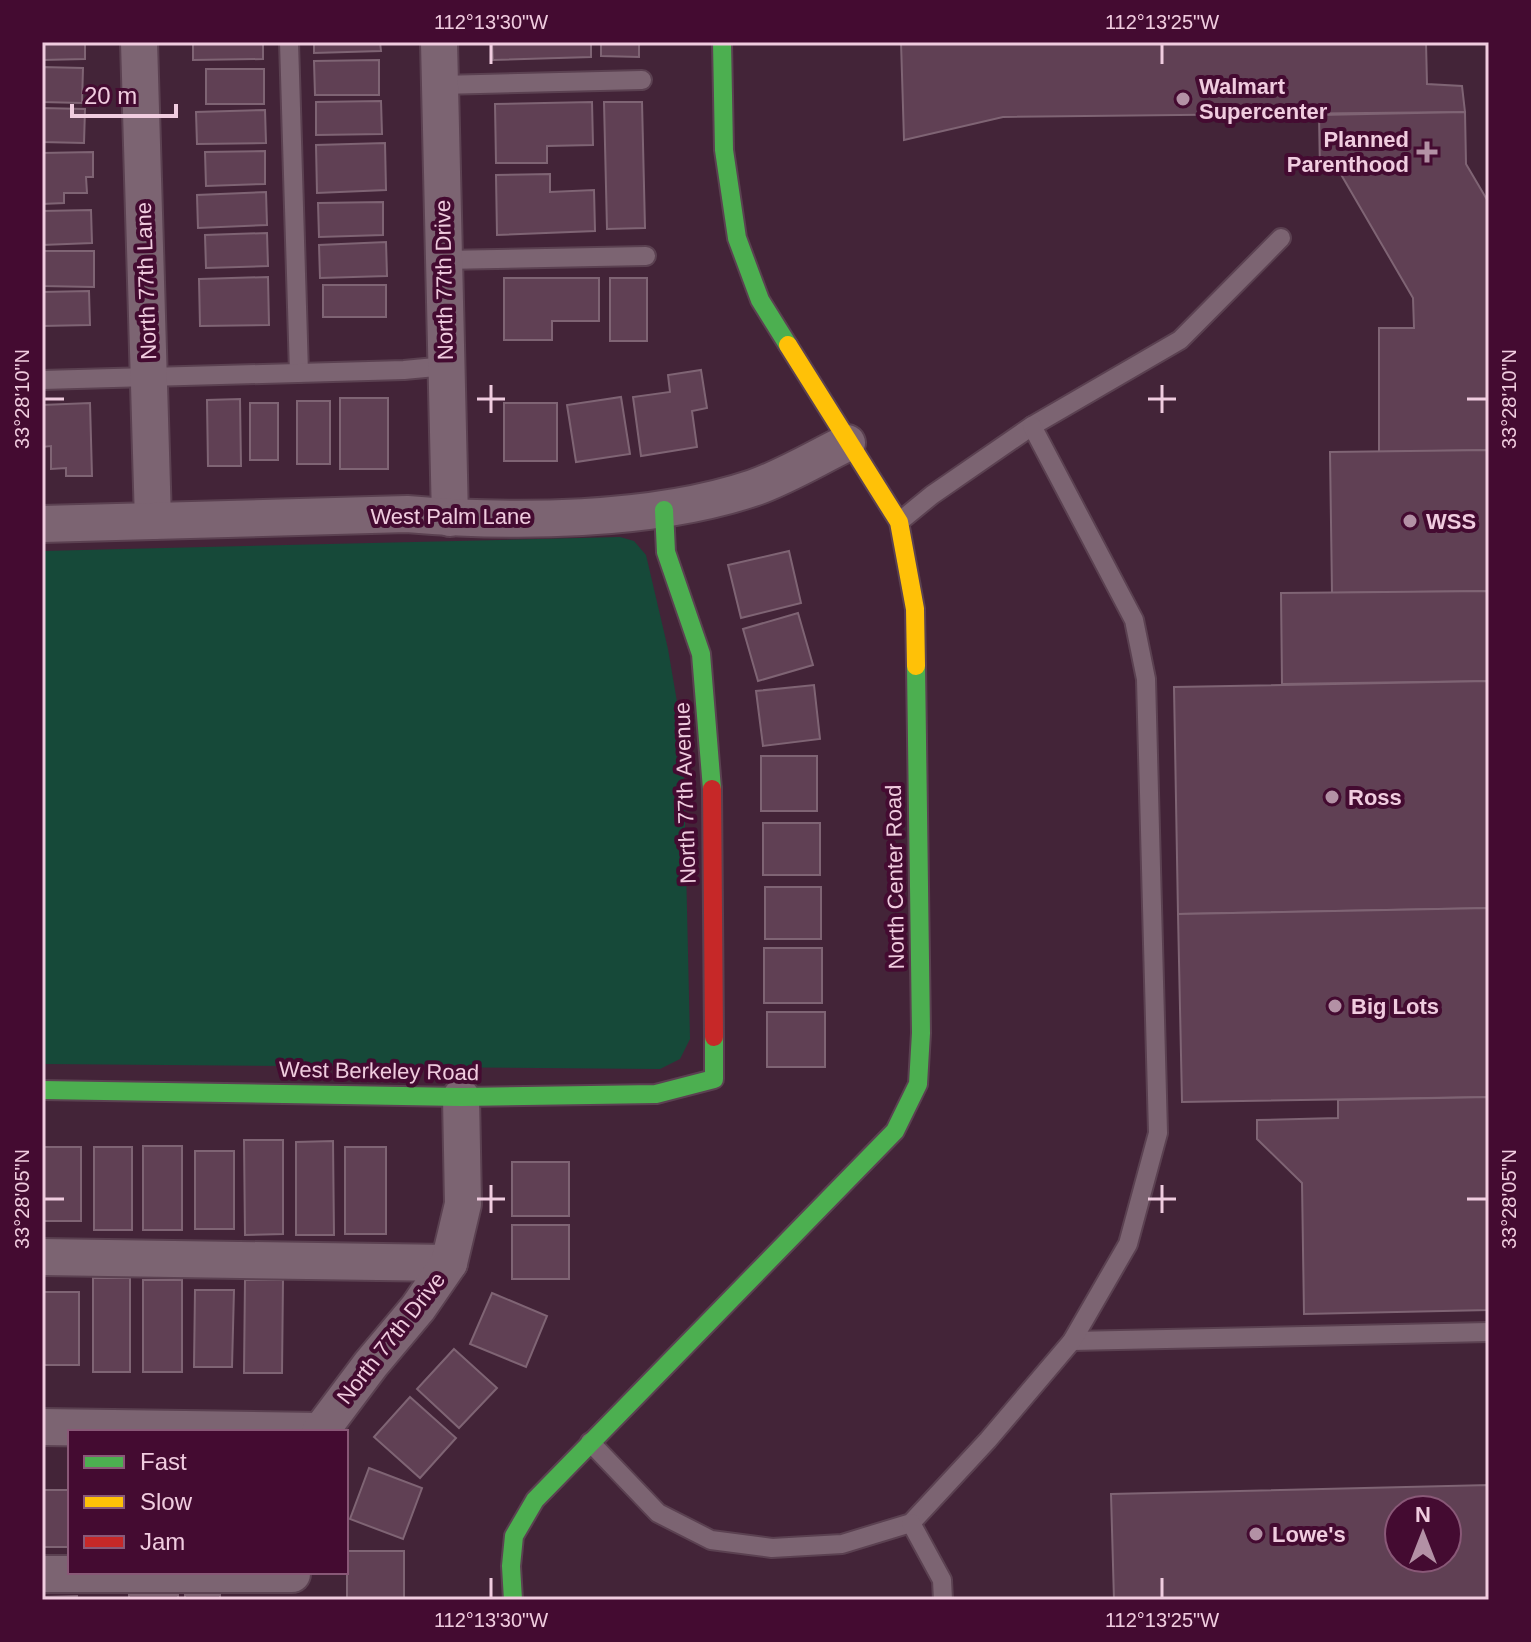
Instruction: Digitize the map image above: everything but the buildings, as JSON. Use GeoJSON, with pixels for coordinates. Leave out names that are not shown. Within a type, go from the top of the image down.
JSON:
{"type":"FeatureCollection","features":[{"type":"Feature","properties":{"kind":"street","name":"North 77th Lane"},"geometry":{"type":"LineString","coordinates":[[139,42],[153,521]]}},
{"type":"Feature","properties":{"kind":"street","name":"North 77th Drive"},"geometry":{"type":"LineString","coordinates":[[439,42],[450,518]]}},
{"type":"Feature","properties":{"kind":"street","name":"North Center Road"},"geometry":{"type":"LineString","coordinates":[[513,1600],[511,1566],[514,1536],[535,1500],[895,1131],[918,1084],[921,1033],[915,609],[899,522],[760,300],[737,238],[724,150],[722,42]]}},
{"type":"Feature","properties":{"kind":"street","name":"West Palm Lane"},"geometry":{"type":"LineString","coordinates":[[42,524],[407,514],[450,518],[571,517],[664,510],[755,488],[847,443]]}},
{"type":"Feature","properties":{"kind":"street","name":"North 77th Avenue"},"geometry":{"type":"LineString","coordinates":[[664,510],[666,552],[701,654],[712,780],[714,1079]]}},
{"type":"Feature","properties":{"kind":"street","name":"West Berkeley Road"},"geometry":{"type":"LineString","coordinates":[[42,1090],[461,1097],[656,1094],[714,1079]]}},
{"type":"Feature","properties":{"kind":"street","name":"North 77th Drive"},"geometry":{"type":"LineString","coordinates":[[322,1430],[418,1308],[449,1263],[463,1204],[461,1097]]}},
{"type":"Feature","properties":{"kind":"street"},"geometry":{"type":"LineString","coordinates":[[42,1257],[449,1263]]}},
{"type":"Feature","properties":{"kind":"street"},"geometry":{"type":"LineString","coordinates":[[42,1427],[209,1430]]}},
{"type":"Feature","properties":{"kind":"street"},"geometry":{"type":"LineString","coordinates":[[42,1574],[291,1582]]}},
{"type":"Feature","properties":{"kind":"lane"},"geometry":{"type":"LineString","coordinates":[[289,42],[299,373]]}},
{"type":"Feature","properties":{"kind":"lane"},"geometry":{"type":"LineString","coordinates":[[440,85],[642,80]]}},
{"type":"Feature","properties":{"kind":"lane"},"geometry":{"type":"LineString","coordinates":[[899,522],[932,495],[1032,426],[1180,340],[1281,238]]}},
{"type":"Feature","properties":{"kind":"lane"},"geometry":{"type":"LineString","coordinates":[[443,260],[646,256]]}},
{"type":"Feature","properties":{"kind":"lane"},"geometry":{"type":"LineString","coordinates":[[42,380],[446,366]]}},
{"type":"Feature","properties":{"kind":"lane"},"geometry":{"type":"LineString","coordinates":[[590,1442],[658,1513],[711,1540],[772,1548],[842,1544],[911,1523],[988,1440],[1072,1341],[1128,1244],[1158,1133],[1146,679],[1134,620],[1032,426]]}},
{"type":"Feature","properties":{"kind":"lane"},"geometry":{"type":"LineString","coordinates":[[1072,1341],[1489,1332]]}},
{"type":"Feature","properties":{"kind":"lane"},"geometry":{"type":"LineString","coordinates":[[911,1523],[942,1580],[943,1600]]}},
{"type":"Feature","properties":{"kind":"green space"},"geometry":{"type":"Polygon","coordinates":[[[620,537],[634,541],[646,555],[668,649],[683,737],[690,1039],[680,1059],[660,1069],[42,1064],[42,551],[620,537]]]}},
{"type":"Feature","properties":{"kind":"traffic: fast"},"geometry":{"type":"LineString","coordinates":[[722,42],[724,150],[737,238],[760,300],[788,345]]}},
{"type":"Feature","properties":{"kind":"traffic: fast"},"geometry":{"type":"LineString","coordinates":[[664,510],[666,552],[701,654],[712,789]]}},
{"type":"Feature","properties":{"kind":"traffic: fast"},"geometry":{"type":"LineString","coordinates":[[513,1600],[511,1566],[514,1536],[535,1500],[895,1131],[918,1084],[921,1033],[916,666]]}},
{"type":"Feature","properties":{"kind":"traffic: fast"},"geometry":{"type":"LineString","coordinates":[[42,1090],[461,1097],[656,1094],[714,1079],[714,1037]]}},
{"type":"Feature","properties":{"kind":"traffic: slow"},"geometry":{"type":"LineString","coordinates":[[788,345],[899,522],[915,609],[916,666]]}},
{"type":"Feature","properties":{"kind":"traffic: jam"},"geometry":{"type":"LineString","coordinates":[[712,789],[714,1037]]}},
{"type":"Feature","properties":{"kind":"place","name":"Walmart Supercenter"},"geometry":{"type":"Point","coordinates":[1183,99]}},
{"type":"Feature","properties":{"kind":"place","name":"Planned Parenthood"},"geometry":{"type":"Point","coordinates":[1427,152]}},
{"type":"Feature","properties":{"kind":"place","name":"WSS"},"geometry":{"type":"Point","coordinates":[1410,521]}},
{"type":"Feature","properties":{"kind":"place","name":"Ross"},"geometry":{"type":"Point","coordinates":[1332,797]}},
{"type":"Feature","properties":{"kind":"place","name":"Big Lots"},"geometry":{"type":"Point","coordinates":[1335,1006]}},
{"type":"Feature","properties":{"kind":"place","name":"Lowe's"},"geometry":{"type":"Point","coordinates":[1256,1534]}}]}
